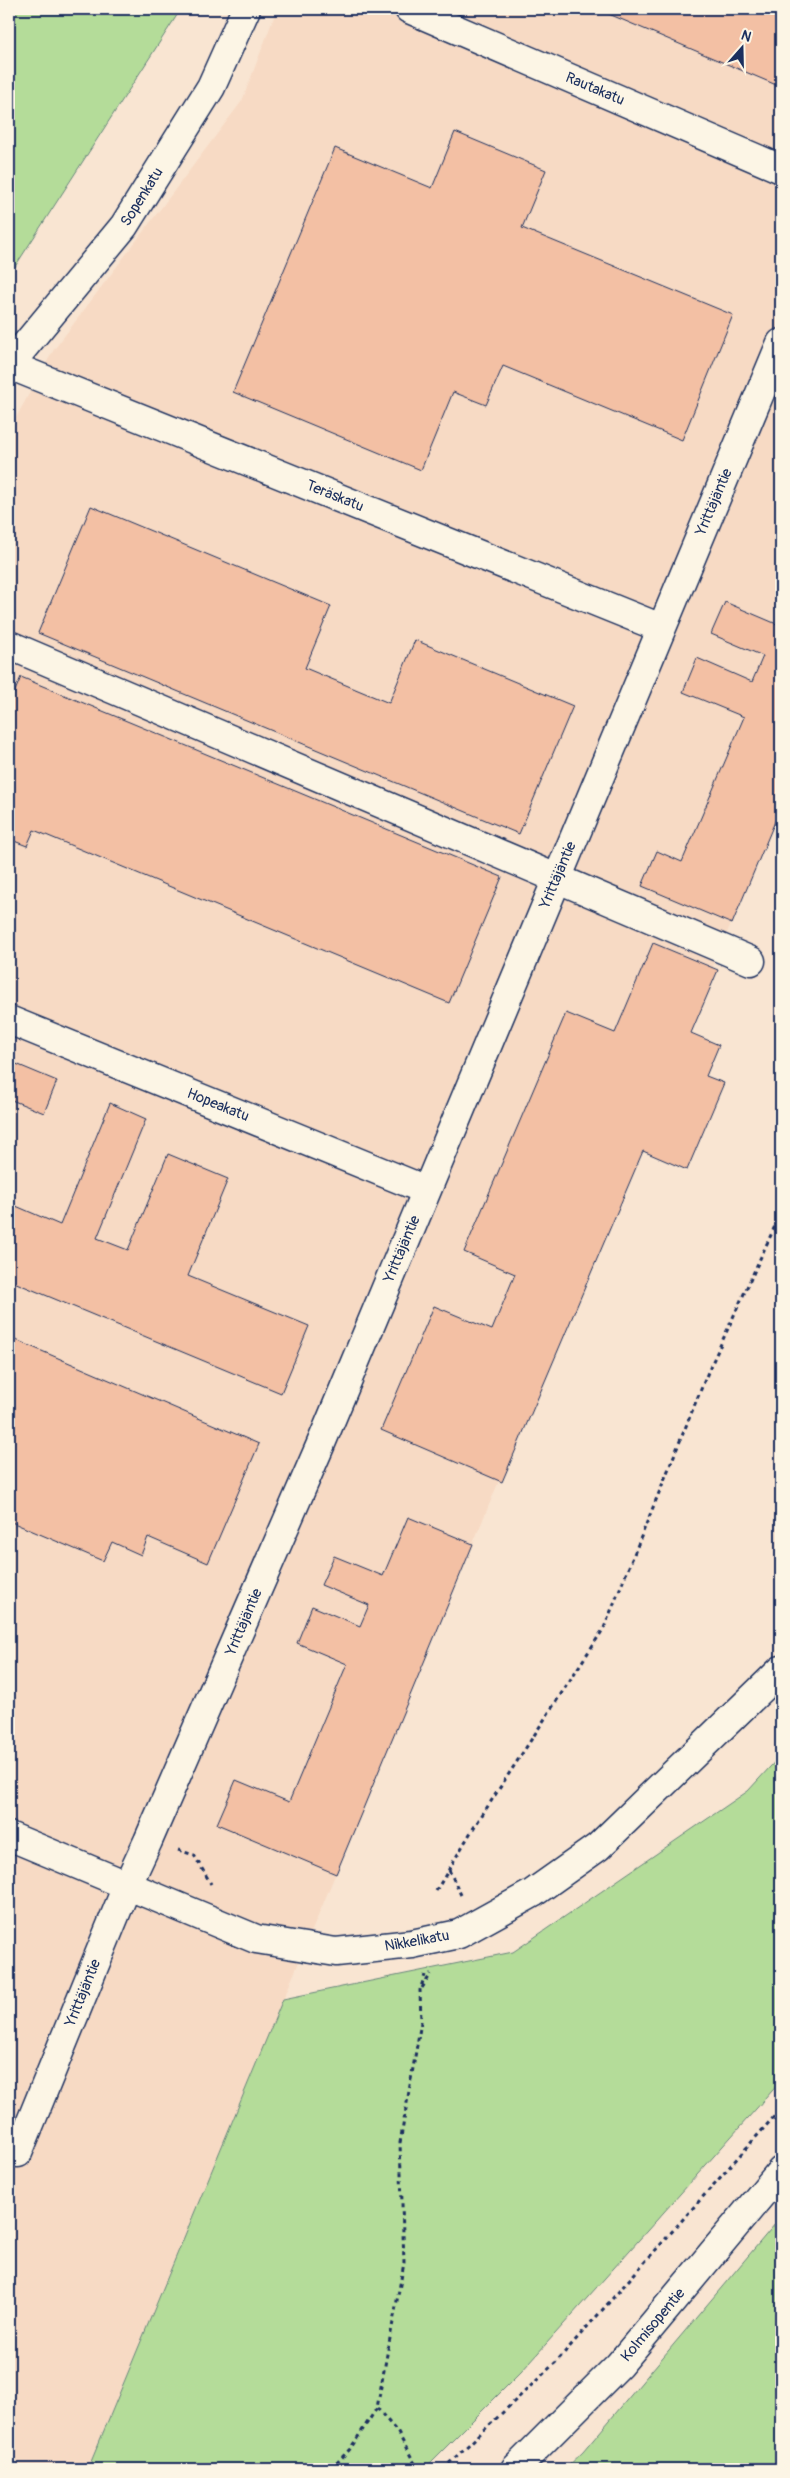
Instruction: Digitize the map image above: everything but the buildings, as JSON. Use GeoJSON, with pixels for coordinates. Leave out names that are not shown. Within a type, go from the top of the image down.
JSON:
{"type":"FeatureCollection","features":[{"type":"Feature","properties":{"kind":"street","name":"Sopenkatu"},"geometry":{"type":"LineString","coordinates":[[9,365],[124,226],[211,87],[246,9]]}},
{"type":"Feature","properties":{"kind":"street","name":"Rautakatu"},"geometry":{"type":"LineString","coordinates":[[409,9],[781,169]]}},
{"type":"Feature","properties":{"kind":"street","name":"Yrittäjäntie"},"geometry":{"type":"LineString","coordinates":[[14,2151],[127,1886],[320,1446],[781,343]]}},
{"type":"Feature","properties":{"kind":"street","name":"Teräskatu"},"geometry":{"type":"LineString","coordinates":[[9,365],[661,628]]}},
{"type":"Feature","properties":{"kind":"street"},"geometry":{"type":"LineString","coordinates":[[9,645],[751,961]]}},
{"type":"Feature","properties":{"kind":"street","name":"Hopeakatu"},"geometry":{"type":"LineString","coordinates":[[9,1020],[426,1190]]}},
{"type":"Feature","properties":{"kind":"street","name":"Nikkelikatu"},"geometry":{"type":"LineString","coordinates":[[9,1836],[256,1939],[336,1952],[412,1944],[458,1934],[533,1893],[598,1847],[781,1670]]}},
{"type":"Feature","properties":{"kind":"street","name":"Kolmisopentie"},"geometry":{"type":"LineString","coordinates":[[515,2469],[619,2365],[781,2171]]}},
{"type":"Feature","properties":{"kind":"path"},"geometry":{"type":"LineString","coordinates":[[436,1891],[471,1832],[604,1628],[708,1372],[781,1213]]}},
{"type":"Feature","properties":{"kind":"path"},"geometry":{"type":"LineString","coordinates":[[148,1841],[194,1855],[214,1889]]}},
{"type":"Feature","properties":{"kind":"path"},"geometry":{"type":"LineString","coordinates":[[449,1869],[461,1895]]}},
{"type":"Feature","properties":{"kind":"path"},"geometry":{"type":"LineString","coordinates":[[453,1899],[469,1890]]}},
{"type":"Feature","properties":{"kind":"path"},"geometry":{"type":"LineString","coordinates":[[332,2469],[350,2449],[377,2408],[404,2263],[400,2143],[421,2022],[420,1990],[426,1972]]}},
{"type":"Feature","properties":{"kind":"path"},"geometry":{"type":"LineString","coordinates":[[443,2469],[556,2362],[781,2108]]}},
{"type":"Feature","properties":{"kind":"path"},"geometry":{"type":"LineString","coordinates":[[377,2408],[398,2433],[418,2469]]}},
{"type":"Feature","properties":{"kind":"shaded area"},"geometry":{"type":"Polygon","coordinates":[[[277,9],[781,9],[781,803],[88,2469],[9,2469],[9,430],[53,351],[242,101],[277,9]]]}},
{"type":"Feature","properties":{"kind":"green space"},"geometry":{"type":"Polygon","coordinates":[[[9,9],[181,9],[9,276],[9,9]]]}},
{"type":"Feature","properties":{"kind":"green space"},"geometry":{"type":"Polygon","coordinates":[[[781,1755],[781,2081],[521,2372],[424,2469],[88,2469],[283,1999],[513,1952],[748,1791],[781,1755]]]}},
{"type":"Feature","properties":{"kind":"green space"},"geometry":{"type":"Polygon","coordinates":[[[781,2217],[781,2469],[565,2469],[583,2452],[781,2217]]]}}]}
